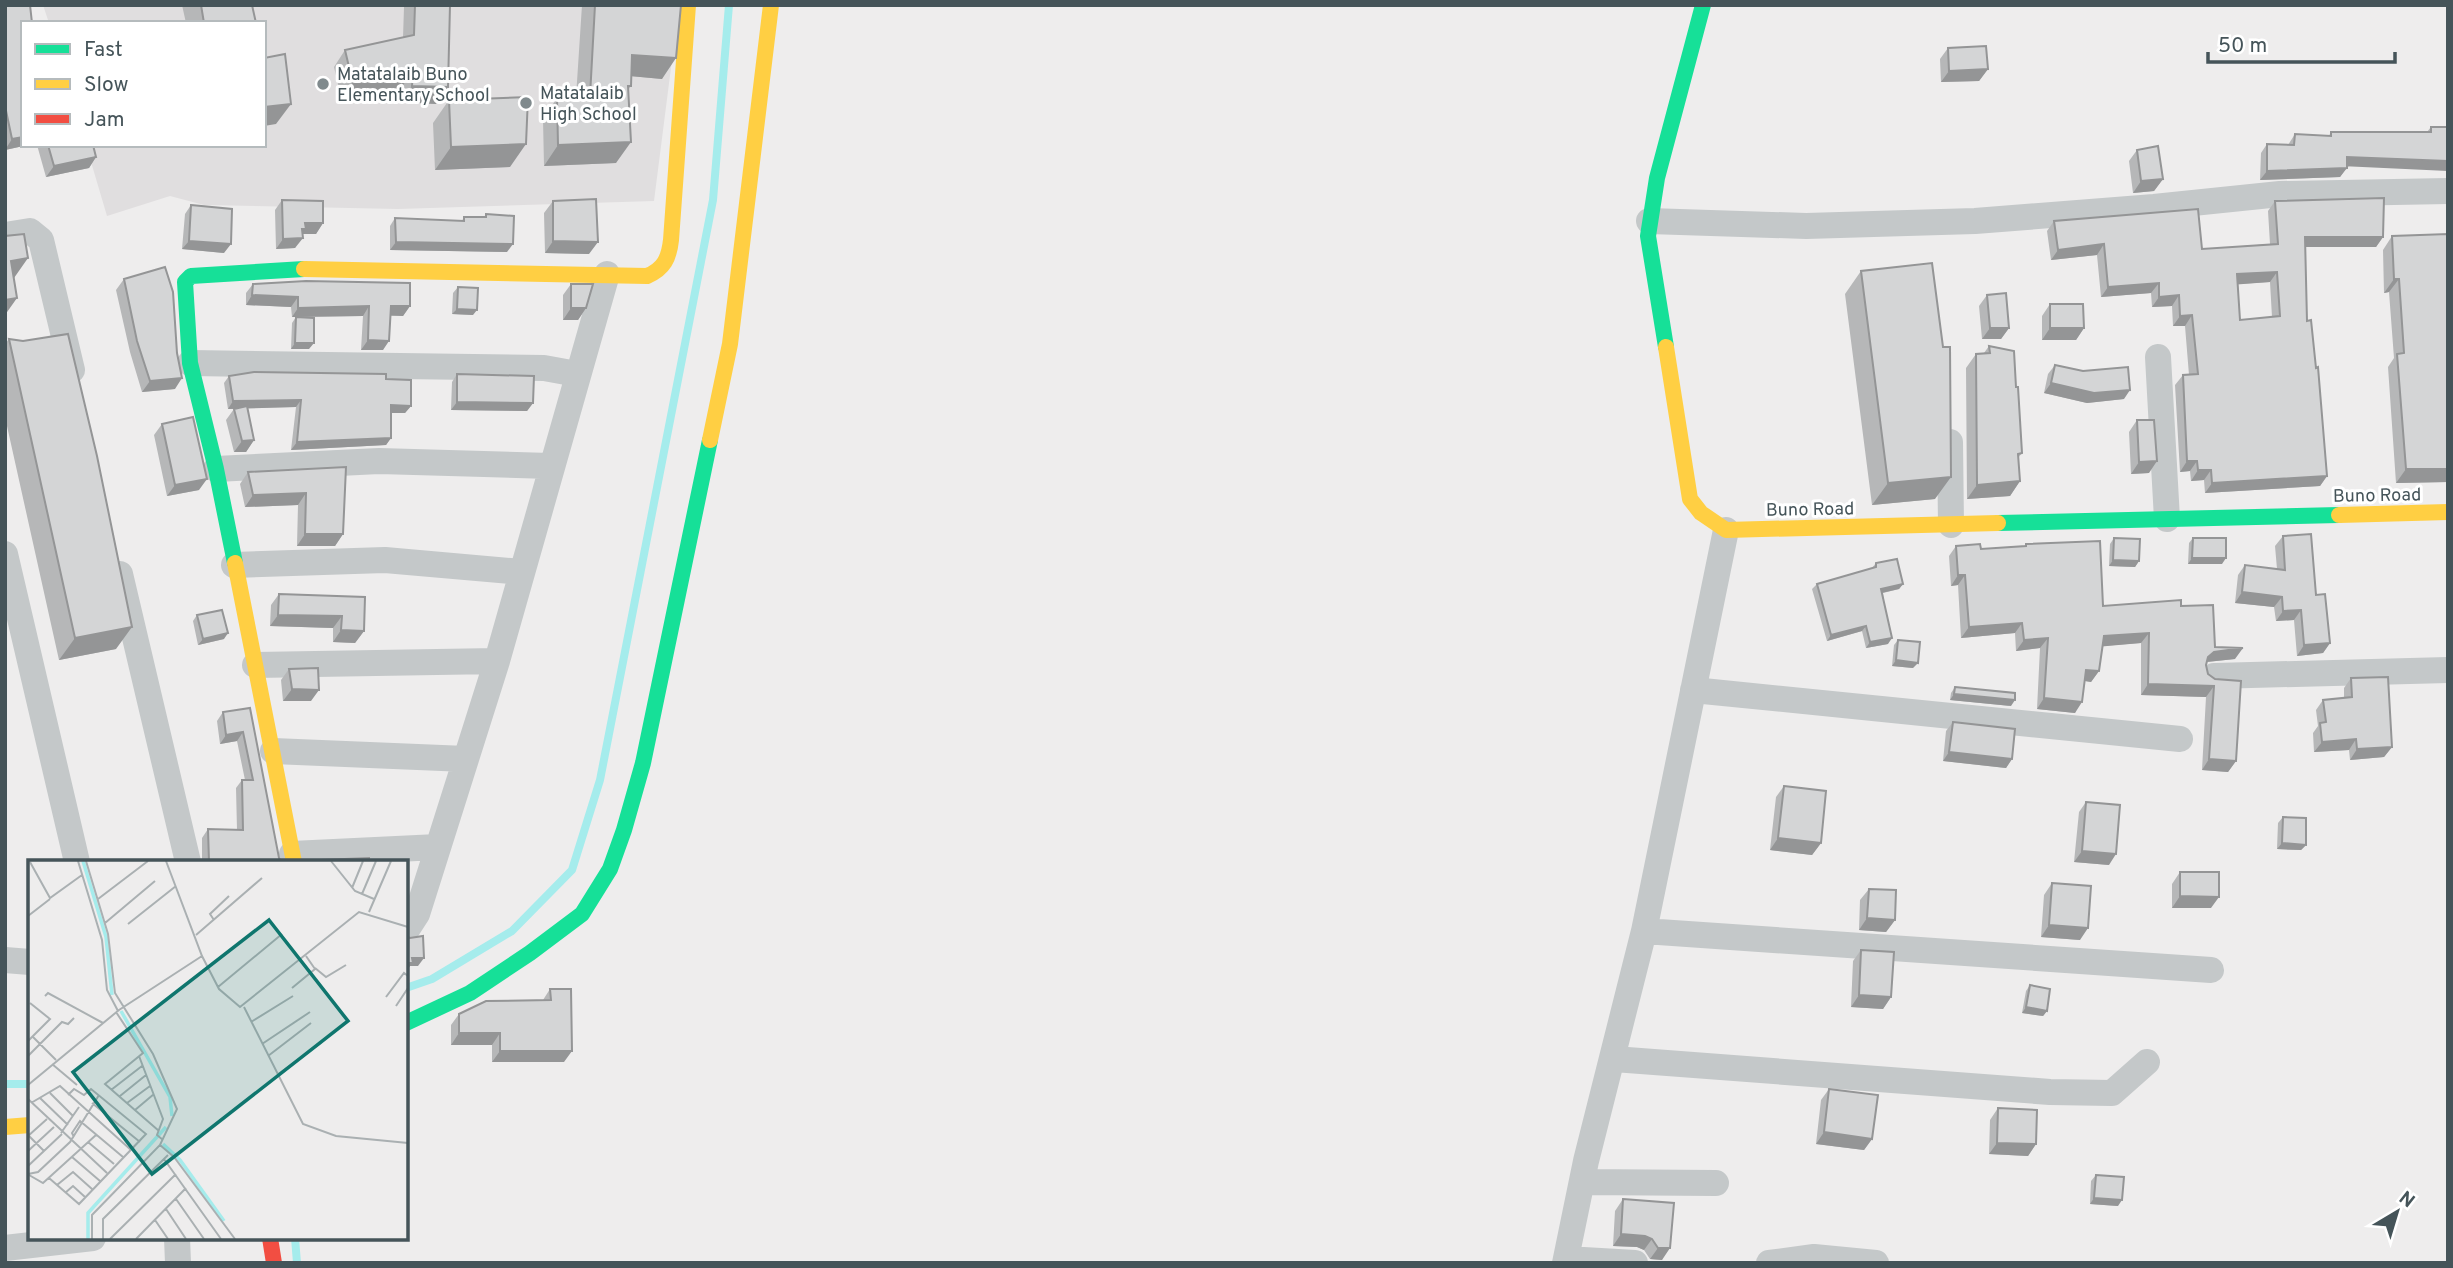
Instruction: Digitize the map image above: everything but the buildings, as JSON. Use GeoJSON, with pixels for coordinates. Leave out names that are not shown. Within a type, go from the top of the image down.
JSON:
{"type":"FeatureCollection","features":[{"type":"Feature","properties":{"kind":"street"},"geometry":{"type":"LineString","coordinates":[[438,847],[293,858],[274,751],[216,469],[190,363],[183,285],[191,276],[299,269],[647,276],[659,272],[668,258],[679,158],[688,5]]}},
{"type":"Feature","properties":{"kind":"street"},"geometry":{"type":"LineString","coordinates":[[408,1022],[470,993],[582,914],[610,869],[624,830],[643,763],[730,344],[771,5]]}},
{"type":"Feature","properties":{"kind":"street"},"geometry":{"type":"LineString","coordinates":[[1635,1263],[1565,1261],[1644,931],[1726,530],[1695,509],[1690,499],[1648,236],[1651,202],[1693,54],[1703,5]]}},
{"type":"Feature","properties":{"kind":"street"},"geometry":{"type":"LineString","coordinates":[[1649,221],[1805,226],[1975,221],[2280,194],[2448,191]]}},
{"type":"Feature","properties":{"kind":"street"},"geometry":{"type":"LineString","coordinates":[[5,235],[30,231],[41,240],[52,341],[77,393]]}},
{"type":"Feature","properties":{"kind":"street"},"geometry":{"type":"LineString","coordinates":[[408,929],[417,914],[497,661],[544,499],[550,466],[576,374],[607,274]]}},
{"type":"Feature","properties":{"kind":"street"},"geometry":{"type":"LineString","coordinates":[[2158,357],[2167,519]]}},
{"type":"Feature","properties":{"kind":"street"},"geometry":{"type":"LineString","coordinates":[[190,363],[544,368],[576,374]]}},
{"type":"Feature","properties":{"kind":"street"},"geometry":{"type":"LineString","coordinates":[[1950,415],[1951,525]]}},
{"type":"Feature","properties":{"kind":"street"},"geometry":{"type":"LineString","coordinates":[[216,469],[379,461],[550,466]]}},
{"type":"Feature","properties":{"kind":"street","name":"Buno Road"},"geometry":{"type":"LineString","coordinates":[[1726,530],[2448,512]]}},
{"type":"Feature","properties":{"kind":"street"},"geometry":{"type":"LineString","coordinates":[[5,554],[76,860]]}},
{"type":"Feature","properties":{"kind":"street"},"geometry":{"type":"LineString","coordinates":[[115,554],[188,860]]}},
{"type":"Feature","properties":{"kind":"street"},"geometry":{"type":"LineString","coordinates":[[234,565],[385,560],[522,572]]}},
{"type":"Feature","properties":{"kind":"street"},"geometry":{"type":"LineString","coordinates":[[255,664],[497,661]]}},
{"type":"Feature","properties":{"kind":"street"},"geometry":{"type":"LineString","coordinates":[[2214,676],[2448,670]]}},
{"type":"Feature","properties":{"kind":"street"},"geometry":{"type":"LineString","coordinates":[[1693,690],[2180,739]]}},
{"type":"Feature","properties":{"kind":"street"},"geometry":{"type":"LineString","coordinates":[[274,751],[466,759]]}},
{"type":"Feature","properties":{"kind":"street"},"geometry":{"type":"LineString","coordinates":[[1644,931],[2211,970]]}},
{"type":"Feature","properties":{"kind":"street"},"geometry":{"type":"LineString","coordinates":[[5,960],[28,961]]}},
{"type":"Feature","properties":{"kind":"street"},"geometry":{"type":"LineString","coordinates":[[1614,1059],[2107,1094],[2117,1090],[2147,1062]]}},
{"type":"Feature","properties":{"kind":"street"},"geometry":{"type":"LineString","coordinates":[[5,1127],[28,1125]]}},
{"type":"Feature","properties":{"kind":"street"},"geometry":{"type":"LineString","coordinates":[[1582,1182],[1716,1183]]}},
{"type":"Feature","properties":{"kind":"street"},"geometry":{"type":"LineString","coordinates":[[5,1248],[75,1240]]}},
{"type":"Feature","properties":{"kind":"street"},"geometry":{"type":"LineString","coordinates":[[177,1240],[177,1263]]}},
{"type":"Feature","properties":{"kind":"street"},"geometry":{"type":"LineString","coordinates":[[270,1240],[274,1263]]}},
{"type":"Feature","properties":{"kind":"street"},"geometry":{"type":"LineString","coordinates":[[1769,1263],[1814,1256],[1875,1263]]}},
{"type":"Feature","properties":{"kind":"shaded area"},"geometry":{"type":"Polygon","coordinates":[[[43,5],[679,5],[654,201],[398,209],[204,205],[170,196],[107,216],[87,147],[266,147],[266,21],[48,21],[43,5]]]}},
{"type":"Feature","properties":{"kind":"waterway"},"geometry":{"type":"LineString","coordinates":[[408,987],[432,979],[512,931],[572,870],[600,780],[713,200],[729,5]]}},
{"type":"Feature","properties":{"kind":"waterway"},"geometry":{"type":"LineString","coordinates":[[5,1084],[28,1084]]}},
{"type":"Feature","properties":{"kind":"waterway"},"geometry":{"type":"LineString","coordinates":[[295,1240],[297,1263]]}},
{"type":"Feature","properties":{"kind":"traffic: fast"},"geometry":{"type":"LineString","coordinates":[[1666,347],[1648,236],[1657,178],[1703,5]]}},
{"type":"Feature","properties":{"kind":"traffic: fast"},"geometry":{"type":"LineString","coordinates":[[235,563],[190,363],[185,282],[191,276],[304,269]]}},
{"type":"Feature","properties":{"kind":"traffic: fast"},"geometry":{"type":"LineString","coordinates":[[408,1022],[470,993],[582,914],[610,869],[643,763],[710,440]]}},
{"type":"Feature","properties":{"kind":"traffic: fast"},"geometry":{"type":"LineString","coordinates":[[1998,523],[2339,515]]}},
{"type":"Feature","properties":{"kind":"traffic: slow"},"geometry":{"type":"LineString","coordinates":[[304,269],[647,276],[658,270],[667,257],[671,240],[688,5]]}},
{"type":"Feature","properties":{"kind":"traffic: slow"},"geometry":{"type":"LineString","coordinates":[[710,440],[730,344],[771,5]]}},
{"type":"Feature","properties":{"kind":"traffic: slow"},"geometry":{"type":"LineString","coordinates":[[1666,347],[1690,499],[1701,513],[1726,530],[1998,523]]}},
{"type":"Feature","properties":{"kind":"traffic: slow"},"geometry":{"type":"LineString","coordinates":[[2339,515],[2448,512]]}},
{"type":"Feature","properties":{"kind":"traffic: slow"},"geometry":{"type":"LineString","coordinates":[[235,563],[294,860]]}},
{"type":"Feature","properties":{"kind":"traffic: slow"},"geometry":{"type":"LineString","coordinates":[[5,1127],[28,1125]]}},
{"type":"Feature","properties":{"kind":"traffic: jam"},"geometry":{"type":"LineString","coordinates":[[270,1240],[274,1263]]}},
{"type":"Feature","properties":{"kind":"place","name":"Matatalaib Buno Elementary School"},"geometry":{"type":"Point","coordinates":[323,84]}},
{"type":"Feature","properties":{"kind":"place","name":"Matatalaib High School"},"geometry":{"type":"Point","coordinates":[526,103]}}]}
